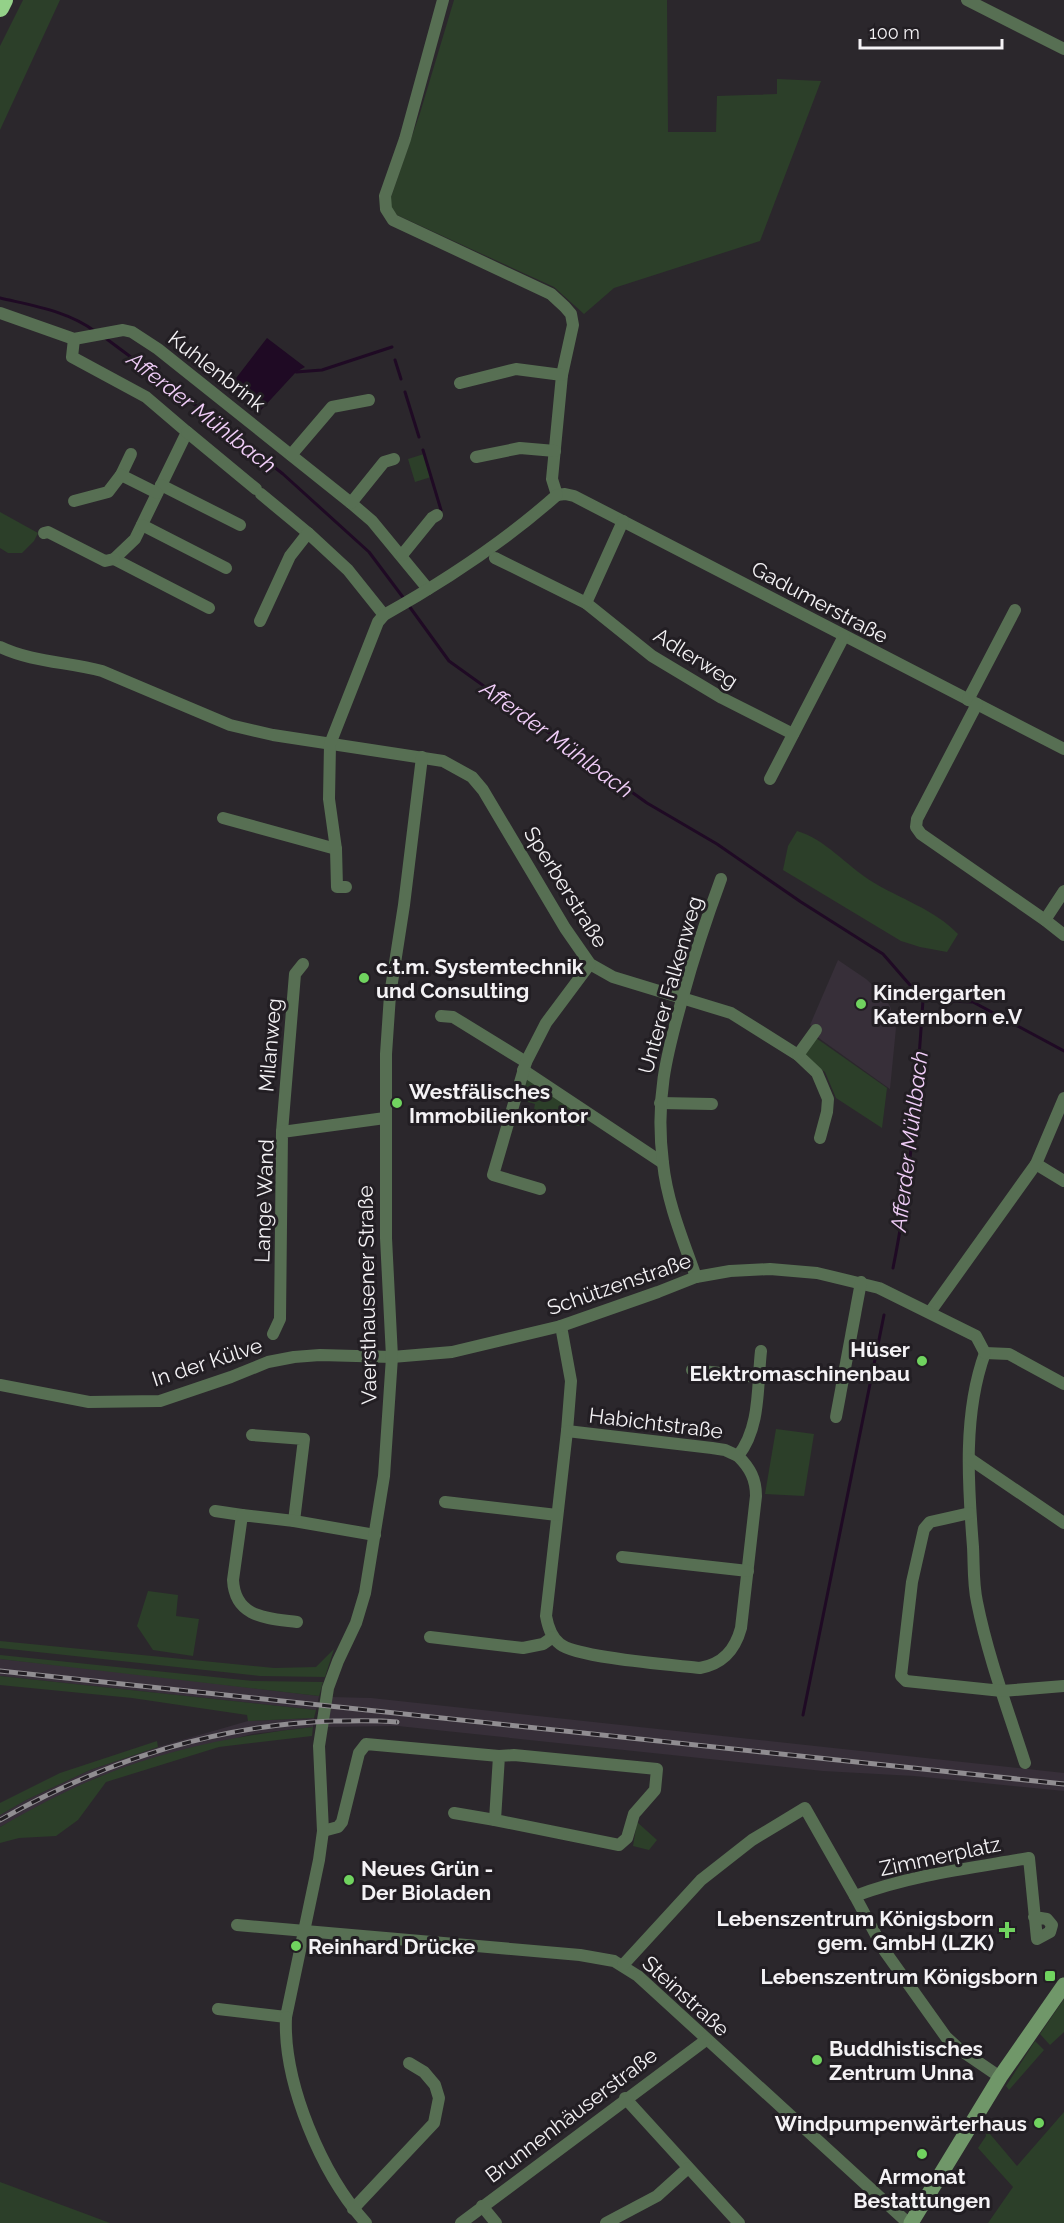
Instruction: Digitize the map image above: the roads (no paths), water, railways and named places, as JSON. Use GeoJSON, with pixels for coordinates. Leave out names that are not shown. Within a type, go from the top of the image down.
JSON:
{"type":"FeatureCollection","features":[{"type":"Feature","properties":{"kind":"highway"},"geometry":{"type":"LineString","coordinates":[[0,8],[4,0]]}},
{"type":"Feature","properties":{"kind":"main road"},"geometry":{"type":"LineString","coordinates":[[909,2223],[1000,2077],[1064,1985]]}},
{"type":"Feature","properties":{"kind":"street"},"geometry":{"type":"LineString","coordinates":[[346,887],[337,887],[336,849],[329,799],[330,744],[373,632],[384,615],[483,554],[557,495],[552,479],[562,375],[573,325],[571,314],[551,294],[393,220],[386,209],[385,196],[405,139],[443,0]]}},
{"type":"Feature","properties":{"kind":"street"},"geometry":{"type":"LineString","coordinates":[[967,0],[1064,49]]}},
{"type":"Feature","properties":{"kind":"street"},"geometry":{"type":"LineString","coordinates":[[0,313],[74,339],[72,357],[146,397],[308,533],[348,570],[384,615]]}},
{"type":"Feature","properties":{"kind":"street","name":"Kuhlenbrink"},"geometry":{"type":"LineString","coordinates":[[74,339],[113,332],[132,332],[158,349],[372,521],[428,589]]}},
{"type":"Feature","properties":{"kind":"street"},"geometry":{"type":"LineString","coordinates":[[460,383],[516,369],[562,375]]}},
{"type":"Feature","properties":{"kind":"street"},"geometry":{"type":"LineString","coordinates":[[291,455],[332,407],[369,400]]}},
{"type":"Feature","properties":{"kind":"street"},"geometry":{"type":"LineString","coordinates":[[44,533],[48,532],[105,561],[114,559],[135,539],[187,432]]}},
{"type":"Feature","properties":{"kind":"street"},"geometry":{"type":"LineString","coordinates":[[476,456],[520,448],[555,451]]}},
{"type":"Feature","properties":{"kind":"street"},"geometry":{"type":"LineString","coordinates":[[74,501],[108,492],[121,476],[131,454]]}},
{"type":"Feature","properties":{"kind":"street"},"geometry":{"type":"LineString","coordinates":[[351,503],[384,462],[394,459]]}},
{"type":"Feature","properties":{"kind":"street"},"geometry":{"type":"LineString","coordinates":[[121,476],[159,489],[240,525]]}},
{"type":"Feature","properties":{"kind":"street","name":"Gadumerstraße"},"geometry":{"type":"LineString","coordinates":[[557,495],[574,496],[1064,749]]}},
{"type":"Feature","properties":{"kind":"street"},"geometry":{"type":"LineString","coordinates":[[402,555],[437,515]]}},
{"type":"Feature","properties":{"kind":"street"},"geometry":{"type":"LineString","coordinates":[[586,603],[622,521]]}},
{"type":"Feature","properties":{"kind":"street"},"geometry":{"type":"LineString","coordinates":[[142,525],[226,568]]}},
{"type":"Feature","properties":{"kind":"street"},"geometry":{"type":"LineString","coordinates":[[260,621],[290,556],[308,533]]}},
{"type":"Feature","properties":{"kind":"street","name":"Adlerweg"},"geometry":{"type":"LineString","coordinates":[[495,558],[586,603],[652,656],[722,698],[793,734]]}},
{"type":"Feature","properties":{"kind":"street"},"geometry":{"type":"LineString","coordinates":[[114,559],[209,608]]}},
{"type":"Feature","properties":{"kind":"street"},"geometry":{"type":"LineString","coordinates":[[1015,610],[917,819],[916,827],[921,834],[1045,920],[1064,936]]}},
{"type":"Feature","properties":{"kind":"street"},"geometry":{"type":"LineString","coordinates":[[770,779],[844,636]]}},
{"type":"Feature","properties":{"kind":"street","name":"Sperberstraße"},"geometry":{"type":"LineString","coordinates":[[0,647],[29,657],[102,671],[230,725],[330,744],[422,757],[443,761],[459,768],[472,777],[483,790],[565,928],[590,964],[613,978],[731,1013],[798,1055],[817,1073],[828,1099],[820,1138]]}},
{"type":"Feature","properties":{"kind":"street","name":"Vaersthausener Straße"},"geometry":{"type":"LineString","coordinates":[[366,2223],[353,2209],[328,2166],[300,2102],[289,2067],[285,2040],[286,2017],[305,1932],[323,1831],[319,1761],[320,1732],[333,1674],[356,1623],[365,1593],[384,1476],[392,1357],[386,1238],[385,1118],[389,1007],[422,757]]}},
{"type":"Feature","properties":{"kind":"street"},"geometry":{"type":"LineString","coordinates":[[223,818],[336,849]]}},
{"type":"Feature","properties":{"kind":"street","name":"Unterer Falkenweg"},"geometry":{"type":"LineString","coordinates":[[696,1277],[673,1211],[663,1163],[660,1103],[666,1054],[701,931],[721,879]]}},
{"type":"Feature","properties":{"kind":"street"},"geometry":{"type":"LineString","coordinates":[[1045,920],[1064,891]]}},
{"type":"Feature","properties":{"kind":"street","name":"Milanweg"},"geometry":{"type":"LineString","coordinates":[[282,1132],[295,974],[303,964]]}},
{"type":"Feature","properties":{"kind":"street"},"geometry":{"type":"LineString","coordinates":[[540,1189],[493,1175],[525,1066],[546,1023],[590,964]]}},
{"type":"Feature","properties":{"kind":"street"},"geometry":{"type":"LineString","coordinates":[[441,1016],[453,1017],[663,1163]]}},
{"type":"Feature","properties":{"kind":"street"},"geometry":{"type":"LineString","coordinates":[[798,1055],[816,1030]]}},
{"type":"Feature","properties":{"kind":"street"},"geometry":{"type":"LineString","coordinates":[[930,1312],[1036,1164],[1064,1098]]}},
{"type":"Feature","properties":{"kind":"street","name":"Unterer Falkenweg"},"geometry":{"type":"LineString","coordinates":[[660,1103],[712,1104]]}},
{"type":"Feature","properties":{"kind":"street","name":"Lange Wand"},"geometry":{"type":"LineString","coordinates":[[273,1334],[280,1319],[282,1132],[385,1118]]}},
{"type":"Feature","properties":{"kind":"street"},"geometry":{"type":"LineString","coordinates":[[1036,1164],[1064,1181]]}},
{"type":"Feature","properties":{"kind":"street","name":"Schützenstraße"},"geometry":{"type":"LineString","coordinates":[[392,1357],[452,1352],[561,1326],[696,1277],[730,1271],[770,1269],[817,1273],[879,1288],[976,1336],[985,1353]]}},
{"type":"Feature","properties":{"kind":"street"},"geometry":{"type":"LineString","coordinates":[[836,1417],[861,1282]]}},
{"type":"Feature","properties":{"kind":"street","name":"Habichtstraße"},"geometry":{"type":"LineString","coordinates":[[561,1326],[571,1381],[546,1608],[548,1624],[553,1637],[568,1649],[586,1654],[700,1668],[711,1666],[729,1654],[738,1638],[748,1572],[756,1487],[751,1470],[738,1456],[725,1450],[567,1431]]}},
{"type":"Feature","properties":{"kind":"street","name":"Habichtstraße"},"geometry":{"type":"LineString","coordinates":[[738,1456],[746,1446],[752,1430],[761,1351]]}},
{"type":"Feature","properties":{"kind":"street"},"geometry":{"type":"LineString","coordinates":[[1025,1763],[995,1673],[976,1600],[970,1513],[970,1459],[974,1395],[978,1372],[985,1353],[1009,1354],[1064,1384]]}},
{"type":"Feature","properties":{"kind":"street","name":"In der Külve"},"geometry":{"type":"LineString","coordinates":[[0,1385],[89,1402],[160,1401],[268,1362],[294,1357],[320,1355],[392,1357]]}},
{"type":"Feature","properties":{"kind":"street"},"geometry":{"type":"LineString","coordinates":[[692,1370],[758,1377]]}},
{"type":"Feature","properties":{"kind":"street"},"geometry":{"type":"LineString","coordinates":[[252,1435],[304,1439],[294,1521]]}},
{"type":"Feature","properties":{"kind":"street"},"geometry":{"type":"LineString","coordinates":[[970,1459],[1064,1523]]}},
{"type":"Feature","properties":{"kind":"street"},"geometry":{"type":"LineString","coordinates":[[445,1502],[557,1515]]}},
{"type":"Feature","properties":{"kind":"street"},"geometry":{"type":"LineString","coordinates":[[215,1511],[294,1521],[375,1535]]}},
{"type":"Feature","properties":{"kind":"street"},"geometry":{"type":"LineString","coordinates":[[970,1513],[926,1525],[912,1582],[901,1676],[906,1682],[1002,1691],[1064,1686]]}},
{"type":"Feature","properties":{"kind":"street"},"geometry":{"type":"LineString","coordinates":[[242,1515],[233,1591],[239,1602],[249,1612],[260,1617],[297,1622]]}},
{"type":"Feature","properties":{"kind":"street"},"geometry":{"type":"LineString","coordinates":[[622,1557],[748,1572]]}},
{"type":"Feature","properties":{"kind":"street"},"geometry":{"type":"LineString","coordinates":[[430,1637],[523,1648],[543,1644],[553,1637]]}},
{"type":"Feature","properties":{"kind":"street"},"geometry":{"type":"LineString","coordinates":[[323,1831],[338,1827],[342,1822],[359,1753],[366,1744],[657,1769],[655,1790],[634,1814],[627,1838],[619,1845],[454,1814]]}},
{"type":"Feature","properties":{"kind":"street"},"geometry":{"type":"LineString","coordinates":[[495,1820],[499,1756]]}},
{"type":"Feature","properties":{"kind":"street"},"geometry":{"type":"LineString","coordinates":[[623,1965],[701,1880],[752,1840],[805,1808],[855,1896]]}},
{"type":"Feature","properties":{"kind":"street","name":"Zimmerplatz"},"geometry":{"type":"LineString","coordinates":[[1000,2077],[959,2049],[946,2037],[884,1950],[855,1896],[906,1880],[1029,1858],[1034,1917]]}},
{"type":"Feature","properties":{"kind":"street"},"geometry":{"type":"LineString","coordinates":[[237,1925],[305,1932]]}},
{"type":"Feature","properties":{"kind":"street","name":"Steinstraße"},"geometry":{"type":"LineString","coordinates":[[305,1932],[580,1955],[614,1961],[623,1965],[638,1976],[705,2040],[909,2223]]}},
{"type":"Feature","properties":{"kind":"street"},"geometry":{"type":"LineString","coordinates":[[218,2009],[286,2017]]}},
{"type":"Feature","properties":{"kind":"street","name":"Brunnenhäuserstraße"},"geometry":{"type":"LineString","coordinates":[[461,2223],[705,2040]]}},
{"type":"Feature","properties":{"kind":"street"},"geometry":{"type":"LineString","coordinates":[[353,2209],[434,2123],[439,2098],[435,2085],[424,2072],[409,2063]]}},
{"type":"Feature","properties":{"kind":"street"},"geometry":{"type":"LineString","coordinates":[[625,2098],[739,2223]]}},
{"type":"Feature","properties":{"kind":"street"},"geometry":{"type":"LineString","coordinates":[[606,2223],[657,2196],[688,2168]]}},
{"type":"Feature","properties":{"kind":"street"},"geometry":{"type":"LineString","coordinates":[[482,2206],[496,2223]]}},
{"type":"Feature","properties":{"kind":"waterway","name":"Afferder Mühlbach"},"geometry":{"type":"LineString","coordinates":[[0,298],[62,314],[96,332]]}},
{"type":"Feature","properties":{"kind":"waterway","name":"Afferder Mühlbach"},"geometry":{"type":"LineString","coordinates":[[104,337],[283,474],[369,552],[405,600]]}},
{"type":"Feature","properties":{"kind":"waterway"},"geometry":{"type":"LineString","coordinates":[[296,372],[322,370],[392,347]]}},
{"type":"Feature","properties":{"kind":"waterway"},"geometry":{"type":"LineString","coordinates":[[395,360],[401,379]]}},
{"type":"Feature","properties":{"kind":"waterway"},"geometry":{"type":"LineString","coordinates":[[405,392],[419,437]]}},
{"type":"Feature","properties":{"kind":"waterway"},"geometry":{"type":"LineString","coordinates":[[423,450],[441,510]]}},
{"type":"Feature","properties":{"kind":"waterway","name":"Afferder Mühlbach"},"geometry":{"type":"LineString","coordinates":[[409,606],[449,661],[647,803],[717,844],[801,902],[883,954],[923,1000],[909,1168],[893,1268]]}},
{"type":"Feature","properties":{"kind":"waterway"},"geometry":{"type":"LineString","coordinates":[[923,1000],[973,1002],[1064,1051]]}},
{"type":"Feature","properties":{"kind":"waterway","name":"Afferder Mühlbach"},"geometry":{"type":"LineString","coordinates":[[803,1715],[884,1315]]}},
{"type":"Feature","properties":{"kind":"railway"},"geometry":{"type":"LineString","coordinates":[[0,1671],[1064,1784]]}},
{"type":"Feature","properties":{"kind":"railway"},"geometry":{"type":"LineString","coordinates":[[0,1820],[39,1799],[119,1764],[203,1739],[289,1724],[333,1721],[397,1722]]}},
{"type":"Feature","properties":{"kind":"place","name":"c.t.m. Systemtechnik und Consulting"},"geometry":{"type":"Point","coordinates":[364,978]}},
{"type":"Feature","properties":{"kind":"place","name":"Kindergarten Katernborn e.V"},"geometry":{"type":"Point","coordinates":[861,1004]}},
{"type":"Feature","properties":{"kind":"place","name":"Westfälisches Immobilienkontor"},"geometry":{"type":"Point","coordinates":[397,1103]}},
{"type":"Feature","properties":{"kind":"place","name":"Hüser Elektromaschinenbau"},"geometry":{"type":"Point","coordinates":[922,1361]}},
{"type":"Feature","properties":{"kind":"place","name":"Neues Grün - Der Bioladen"},"geometry":{"type":"Point","coordinates":[349,1880]}},
{"type":"Feature","properties":{"kind":"place","name":"Lebenszentrum Königsborn gem. GmbH (LZK)"},"geometry":{"type":"Point","coordinates":[1007,1930]}},
{"type":"Feature","properties":{"kind":"place","name":"Reinhard Drücke"},"geometry":{"type":"Point","coordinates":[296,1946]}},
{"type":"Feature","properties":{"kind":"place","name":"Lebenszentrum Königsborn"},"geometry":{"type":"Point","coordinates":[1050,1976]}},
{"type":"Feature","properties":{"kind":"place","name":"Buddhistisches Zentrum Unna"},"geometry":{"type":"Point","coordinates":[817,2060]}},
{"type":"Feature","properties":{"kind":"place","name":"Windpumpenwärterhaus"},"geometry":{"type":"Point","coordinates":[1039,2123]}},
{"type":"Feature","properties":{"kind":"place","name":"Armonat Bestattungen"},"geometry":{"type":"Point","coordinates":[922,2154]}}]}
